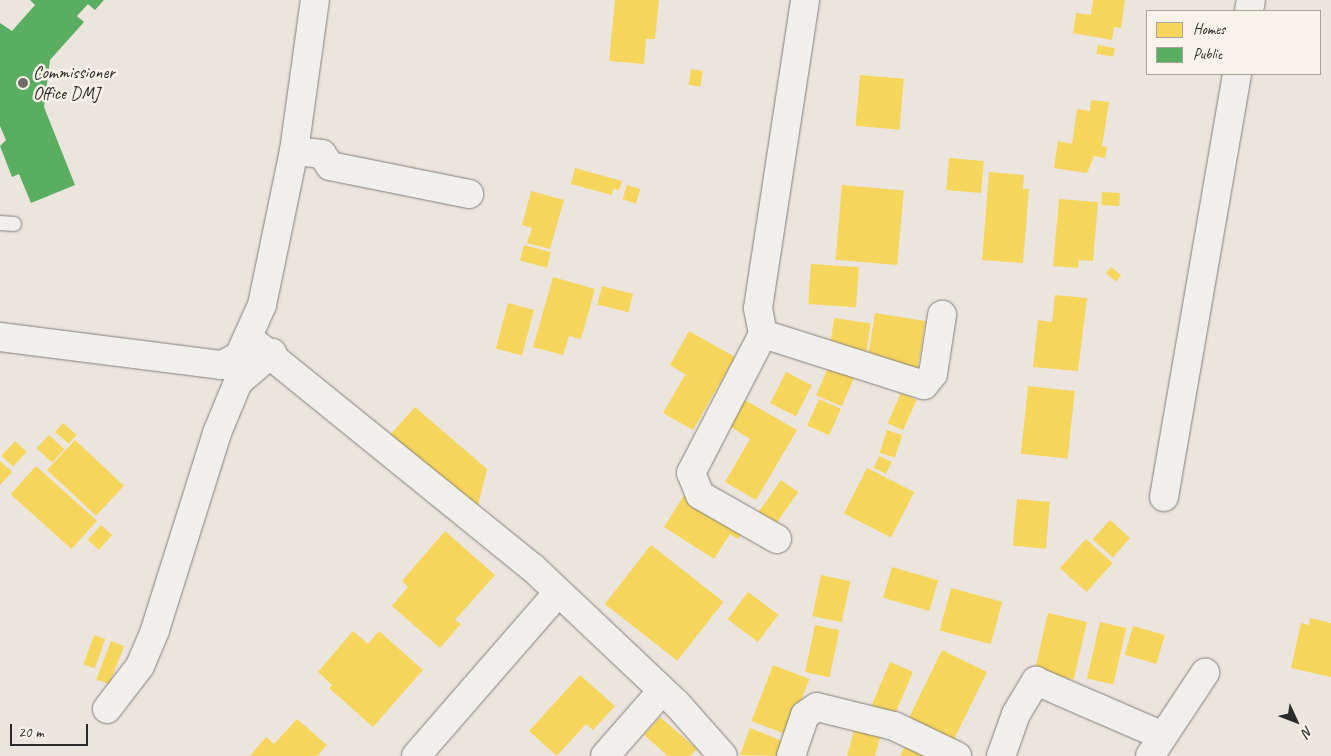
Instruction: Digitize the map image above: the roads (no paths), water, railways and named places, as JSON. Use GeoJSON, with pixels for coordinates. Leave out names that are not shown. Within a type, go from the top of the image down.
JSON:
{"type":"FeatureCollection","features":[{"type":"Feature","properties":{"kind":"street"},"geometry":{"type":"LineString","coordinates":[[0,337],[222,365],[239,356],[250,339],[262,305],[294,151],[315,0]]}},
{"type":"Feature","properties":{"kind":"street"},"geometry":{"type":"LineString","coordinates":[[777,539],[700,495],[691,473],[763,334],[758,308],[805,0]]}},
{"type":"Feature","properties":{"kind":"street"},"geometry":{"type":"LineString","coordinates":[[1164,497],[1237,75]]}},
{"type":"Feature","properties":{"kind":"street"},"geometry":{"type":"LineString","coordinates":[[294,151],[322,154],[330,166],[469,194]]}},
{"type":"Feature","properties":{"kind":"street"},"geometry":{"type":"LineString","coordinates":[[763,334],[924,385],[934,374],[942,315]]}},
{"type":"Feature","properties":{"kind":"street"},"geometry":{"type":"LineString","coordinates":[[250,339],[272,353],[532,567],[557,594],[661,692],[723,756]]}},
{"type":"Feature","properties":{"kind":"street"},"geometry":{"type":"LineString","coordinates":[[107,709],[140,666],[155,630],[217,433],[238,382],[272,353]]}},
{"type":"Feature","properties":{"kind":"street"},"geometry":{"type":"LineString","coordinates":[[416,756],[557,594]]}},
{"type":"Feature","properties":{"kind":"street"},"geometry":{"type":"LineString","coordinates":[[1001,756],[1016,714],[1036,681],[1157,746],[1205,673]]}},
{"type":"Feature","properties":{"kind":"street"},"geometry":{"type":"LineString","coordinates":[[604,756],[661,692]]}},
{"type":"Feature","properties":{"kind":"street"},"geometry":{"type":"LineString","coordinates":[[790,756],[805,715],[817,707],[894,726],[958,756]]}},
{"type":"Feature","properties":{"kind":"place","name":"Commissioner Office DMJ"},"geometry":{"type":"Point","coordinates":[23,83]}}]}
